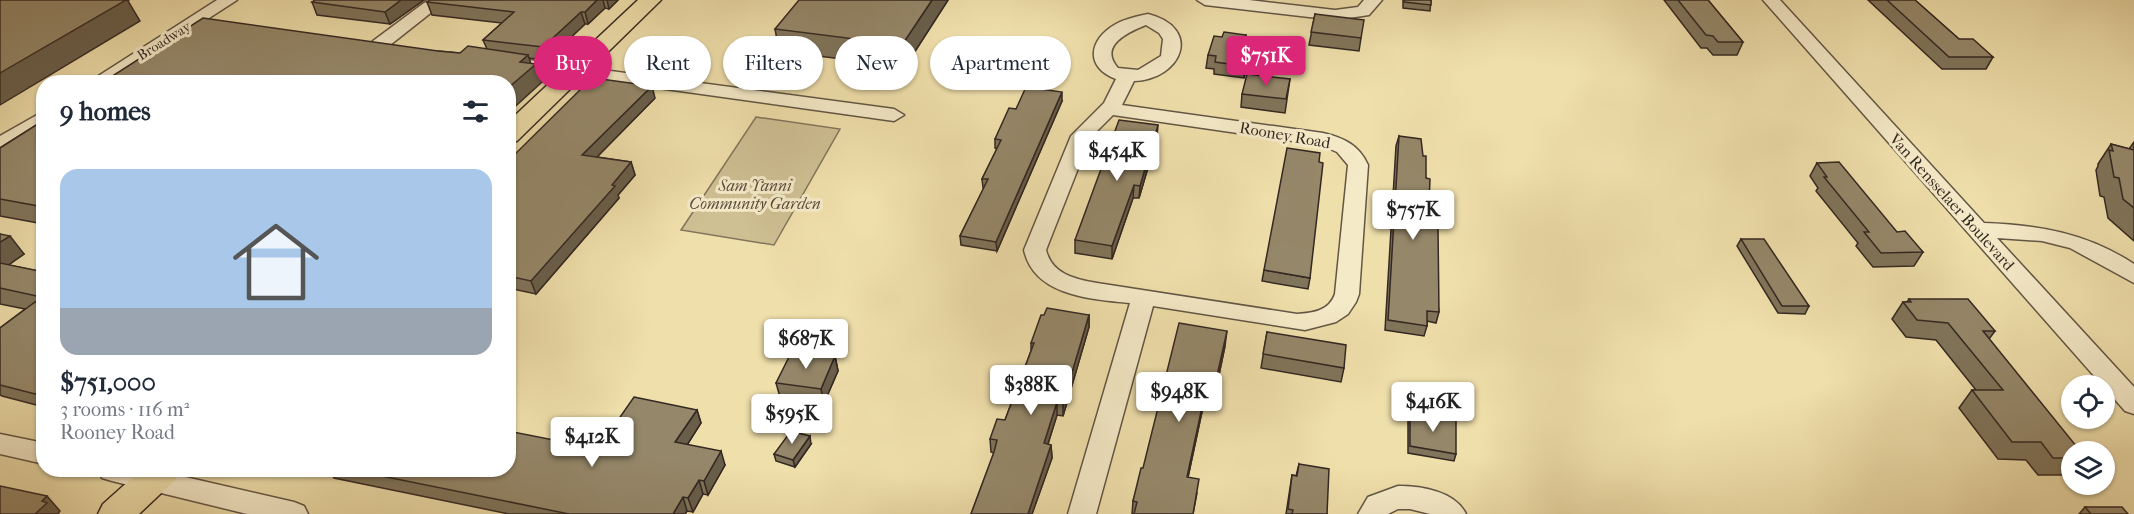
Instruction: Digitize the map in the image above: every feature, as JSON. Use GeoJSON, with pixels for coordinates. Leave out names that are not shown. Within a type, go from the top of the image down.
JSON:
{"type":"FeatureCollection","features":[{"type":"Feature","properties":{"kind":"main road"},"geometry":{"type":"LineString","coordinates":[[612,36],[650,0]]}},
{"type":"Feature","properties":{"kind":"main road"},"geometry":{"type":"LineString","coordinates":[[516,128],[556,90]]}},
{"type":"Feature","properties":{"kind":"main road"},"geometry":{"type":"LineString","coordinates":[[116,514],[155,477]]}},
{"type":"Feature","properties":{"kind":"street","name":"Broadway"},"geometry":{"type":"LineString","coordinates":[[109,75],[230,0]]}},
{"type":"Feature","properties":{"kind":"street"},"geometry":{"type":"LineString","coordinates":[[379,45],[439,0]]}},
{"type":"Feature","properties":{"kind":"street"},"geometry":{"type":"LineString","coordinates":[[1148,19],[1154,0]]}},
{"type":"Feature","properties":{"kind":"street"},"geometry":{"type":"LineString","coordinates":[[1205,0],[1343,15],[1363,10],[1374,0]]}},
{"type":"Feature","properties":{"kind":"street","name":"Van Rensselaer Boulevard"},"geometry":{"type":"LineString","coordinates":[[1771,0],[2134,404]]}},
{"type":"Feature","properties":{"kind":"street"},"geometry":{"type":"LineString","coordinates":[[201,18],[224,22]]}},
{"type":"Feature","properties":{"kind":"street"},"geometry":{"type":"LineString","coordinates":[[1148,19],[1169,34],[1173,51],[1168,61],[1153,71],[1126,78],[1115,73],[1104,63],[1101,54],[1102,45],[1116,30],[1148,19]]}},
{"type":"Feature","properties":{"kind":"street"},"geometry":{"type":"LineString","coordinates":[[357,42],[404,49]]}},
{"type":"Feature","properties":{"kind":"street"},"geometry":{"type":"LineString","coordinates":[[487,59],[534,65]]}},
{"type":"Feature","properties":{"kind":"street"},"geometry":{"type":"LineString","coordinates":[[612,76],[894,115]]}},
{"type":"Feature","properties":{"kind":"street"},"geometry":{"type":"LineString","coordinates":[[1109,110],[1126,78]]}},
{"type":"Feature","properties":{"kind":"street","name":"Rooney Road"},"geometry":{"type":"LineString","coordinates":[[1109,110],[1323,139],[1344,147],[1354,156],[1358,165],[1347,294],[1342,306],[1332,315],[1316,321],[1297,322],[1057,281],[1044,272],[1035,256],[1036,245],[1081,136],[1109,110]]}},
{"type":"Feature","properties":{"kind":"street"},"geometry":{"type":"LineString","coordinates":[[0,145],[36,122]]}},
{"type":"Feature","properties":{"kind":"street"},"geometry":{"type":"LineString","coordinates":[[1977,230],[2031,231],[2072,239],[2097,250],[2134,275]]}},
{"type":"Feature","properties":{"kind":"street"},"geometry":{"type":"LineString","coordinates":[[1082,514],[1144,297]]}},
{"type":"Feature","properties":{"kind":"street"},"geometry":{"type":"LineString","coordinates":[[0,444],[36,452]]}},
{"type":"Feature","properties":{"kind":"street"},"geometry":{"type":"LineString","coordinates":[[168,477],[294,514]]}},
{"type":"Feature","properties":{"kind":"street"},"geometry":{"type":"LineString","coordinates":[[1372,514],[1382,502],[1400,498],[1432,503],[1452,514]]}},
{"type":"Feature","properties":{"kind":"green space","name":"Sam Yanni Community Garden"},"geometry":{"type":"Polygon","coordinates":[[[756,117],[840,129],[774,245],[681,230],[756,117]]]}},
{"type":"Feature","properties":{"kind":"building"},"geometry":{"type":"Polygon","coordinates":[[[0,0],[126,0],[0,73],[0,0]]]}},
{"type":"Feature","properties":{"kind":"building"},"geometry":{"type":"Polygon","coordinates":[[[315,0],[401,0],[385,12],[312,2],[315,0]]]}},
{"type":"Feature","properties":{"kind":"building"},"geometry":{"type":"Polygon","coordinates":[[[430,0],[597,0],[555,36],[534,36],[534,46],[483,40],[514,12],[427,2],[430,0]]]}},
{"type":"Feature","properties":{"kind":"building"},"geometry":{"type":"Polygon","coordinates":[[[799,0],[932,0],[908,36],[835,37],[775,29],[799,0]]]}},
{"type":"Feature","properties":{"kind":"building"},"geometry":{"type":"Polygon","coordinates":[[[1404,0],[1431,0],[1431,5],[1404,2],[1404,0]]]}},
{"type":"Feature","properties":{"kind":"building"},"geometry":{"type":"Polygon","coordinates":[[[1678,0],[1708,0],[1743,42],[1718,42],[1713,36],[1706,35],[1678,0]]]}},
{"type":"Feature","properties":{"kind":"building"},"geometry":{"type":"Polygon","coordinates":[[[1887,0],[1915,0],[1959,39],[1973,39],[1993,57],[1949,57],[1887,0]]]}},
{"type":"Feature","properties":{"kind":"building"},"geometry":{"type":"Polygon","coordinates":[[[1315,14],[1364,20],[1361,38],[1311,32],[1315,14]]]}},
{"type":"Feature","properties":{"kind":"building"},"geometry":{"type":"Polygon","coordinates":[[[203,18],[438,51],[460,53],[468,46],[528,55],[520,62],[534,64],[534,66],[516,81],[516,75],[114,75],[203,18]]]}},
{"type":"Feature","properties":{"kind":"building"},"geometry":{"type":"Polygon","coordinates":[[[1224,32],[1246,35],[1244,40],[1252,41],[1245,66],[1215,62],[1216,56],[1208,55],[1214,36],[1222,37],[1224,32]]]}},
{"type":"Feature","properties":{"kind":"building"},"geometry":{"type":"Polygon","coordinates":[[[1247,74],[1290,79],[1286,99],[1242,94],[1247,74]]]}},
{"type":"Feature","properties":{"kind":"building"},"geometry":{"type":"Polygon","coordinates":[[[612,81],[624,82],[624,90],[648,90],[582,155],[631,162],[612,185],[615,186],[531,281],[516,278],[516,153],[580,90],[612,90],[612,81]]]}},
{"type":"Feature","properties":{"kind":"building"},"geometry":{"type":"Polygon","coordinates":[[[1025,90],[1062,92],[996,242],[960,236],[988,179],[982,179],[1001,140],[995,139],[1009,108],[1016,109],[1025,90]]]}},
{"type":"Feature","properties":{"kind":"building"},"geometry":{"type":"Polygon","coordinates":[[[1119,120],[1158,125],[1140,186],[1134,185],[1112,246],[1075,240],[1119,120]]]}},
{"type":"Feature","properties":{"kind":"building"},"geometry":{"type":"Polygon","coordinates":[[[36,125],[36,206],[0,199],[0,148],[36,125]]]}},
{"type":"Feature","properties":{"kind":"building"},"geometry":{"type":"Polygon","coordinates":[[[1399,136],[1421,139],[1423,156],[1426,156],[1426,178],[1430,179],[1428,226],[1438,228],[1439,312],[1427,311],[1427,326],[1388,320],[1399,136]]]}},
{"type":"Feature","properties":{"kind":"building"},"geometry":{"type":"Polygon","coordinates":[[[2111,144],[2134,150],[2134,208],[2123,199],[2119,178],[2114,177],[2109,150],[2113,151],[2111,144]]]}},
{"type":"Feature","properties":{"kind":"building"},"geometry":{"type":"Polygon","coordinates":[[[1287,148],[1320,153],[1319,162],[1323,163],[1310,278],[1264,270],[1287,148]]]}},
{"type":"Feature","properties":{"kind":"building"},"geometry":{"type":"Polygon","coordinates":[[[1839,162],[1897,232],[1905,231],[1923,252],[1881,253],[1864,232],[1869,232],[1824,177],[1827,177],[1817,163],[1839,162]]]}},
{"type":"Feature","properties":{"kind":"building"},"geometry":{"type":"Polygon","coordinates":[[[0,234],[10,236],[0,242],[0,234]]]}},
{"type":"Feature","properties":{"kind":"building"},"geometry":{"type":"Polygon","coordinates":[[[1741,239],[1764,239],[1809,306],[1782,306],[1741,239]]]}},
{"type":"Feature","properties":{"kind":"building"},"geometry":{"type":"Polygon","coordinates":[[[0,263],[36,270],[36,296],[0,288],[0,263]]]}},
{"type":"Feature","properties":{"kind":"building"},"geometry":{"type":"Polygon","coordinates":[[[1909,299],[1968,299],[1995,331],[1983,331],[2072,441],[2061,441],[2061,458],[2053,458],[2041,442],[2012,442],[1972,390],[2003,390],[1948,323],[1917,320],[1903,302],[1911,302],[1909,299]]]}},
{"type":"Feature","properties":{"kind":"building"},"geometry":{"type":"Polygon","coordinates":[[[36,302],[36,394],[0,385],[0,328],[36,302]]]}},
{"type":"Feature","properties":{"kind":"building"},"geometry":{"type":"Polygon","coordinates":[[[1047,308],[1089,315],[1063,403],[1057,402],[1044,443],[1051,445],[1028,514],[971,514],[994,452],[997,440],[990,439],[997,419],[1005,420],[1034,343],[1031,343],[1041,315],[1044,315],[1047,308]]]}},
{"type":"Feature","properties":{"kind":"building"},"geometry":{"type":"Polygon","coordinates":[[[1179,323],[1227,331],[1216,380],[1208,379],[1187,477],[1199,479],[1193,514],[1134,514],[1137,502],[1133,501],[1179,323]]]}},
{"type":"Feature","properties":{"kind":"building"},"geometry":{"type":"Polygon","coordinates":[[[1267,332],[1346,345],[1344,368],[1263,354],[1267,332]]]}},
{"type":"Feature","properties":{"kind":"building"},"geometry":{"type":"Polygon","coordinates":[[[792,351],[835,356],[821,389],[776,383],[792,351]]]}},
{"type":"Feature","properties":{"kind":"building"},"geometry":{"type":"Polygon","coordinates":[[[634,397],[697,410],[675,442],[721,451],[704,481],[699,480],[688,498],[683,497],[673,514],[569,514],[387,477],[516,477],[516,433],[584,446],[586,444],[600,446],[634,397]]]}},
{"type":"Feature","properties":{"kind":"building"},"geometry":{"type":"Polygon","coordinates":[[[1410,412],[1456,420],[1456,454],[1410,446],[1410,412]]]}},
{"type":"Feature","properties":{"kind":"building"},"geometry":{"type":"Polygon","coordinates":[[[791,431],[810,436],[793,460],[774,454],[791,431]]]}},
{"type":"Feature","properties":{"kind":"building"},"geometry":{"type":"Polygon","coordinates":[[[1299,464],[1329,469],[1327,514],[1292,514],[1293,510],[1288,509],[1292,475],[1297,476],[1299,464]]]}},
{"type":"Feature","properties":{"kind":"building"},"geometry":{"type":"Polygon","coordinates":[[[0,486],[47,496],[42,501],[47,503],[35,514],[0,514],[0,486]]]}},
{"type":"Feature","properties":{"kind":"building"},"geometry":{"type":"Polygon","coordinates":[[[2085,507],[2122,507],[2128,514],[2091,514],[2085,507]]]}}]}
